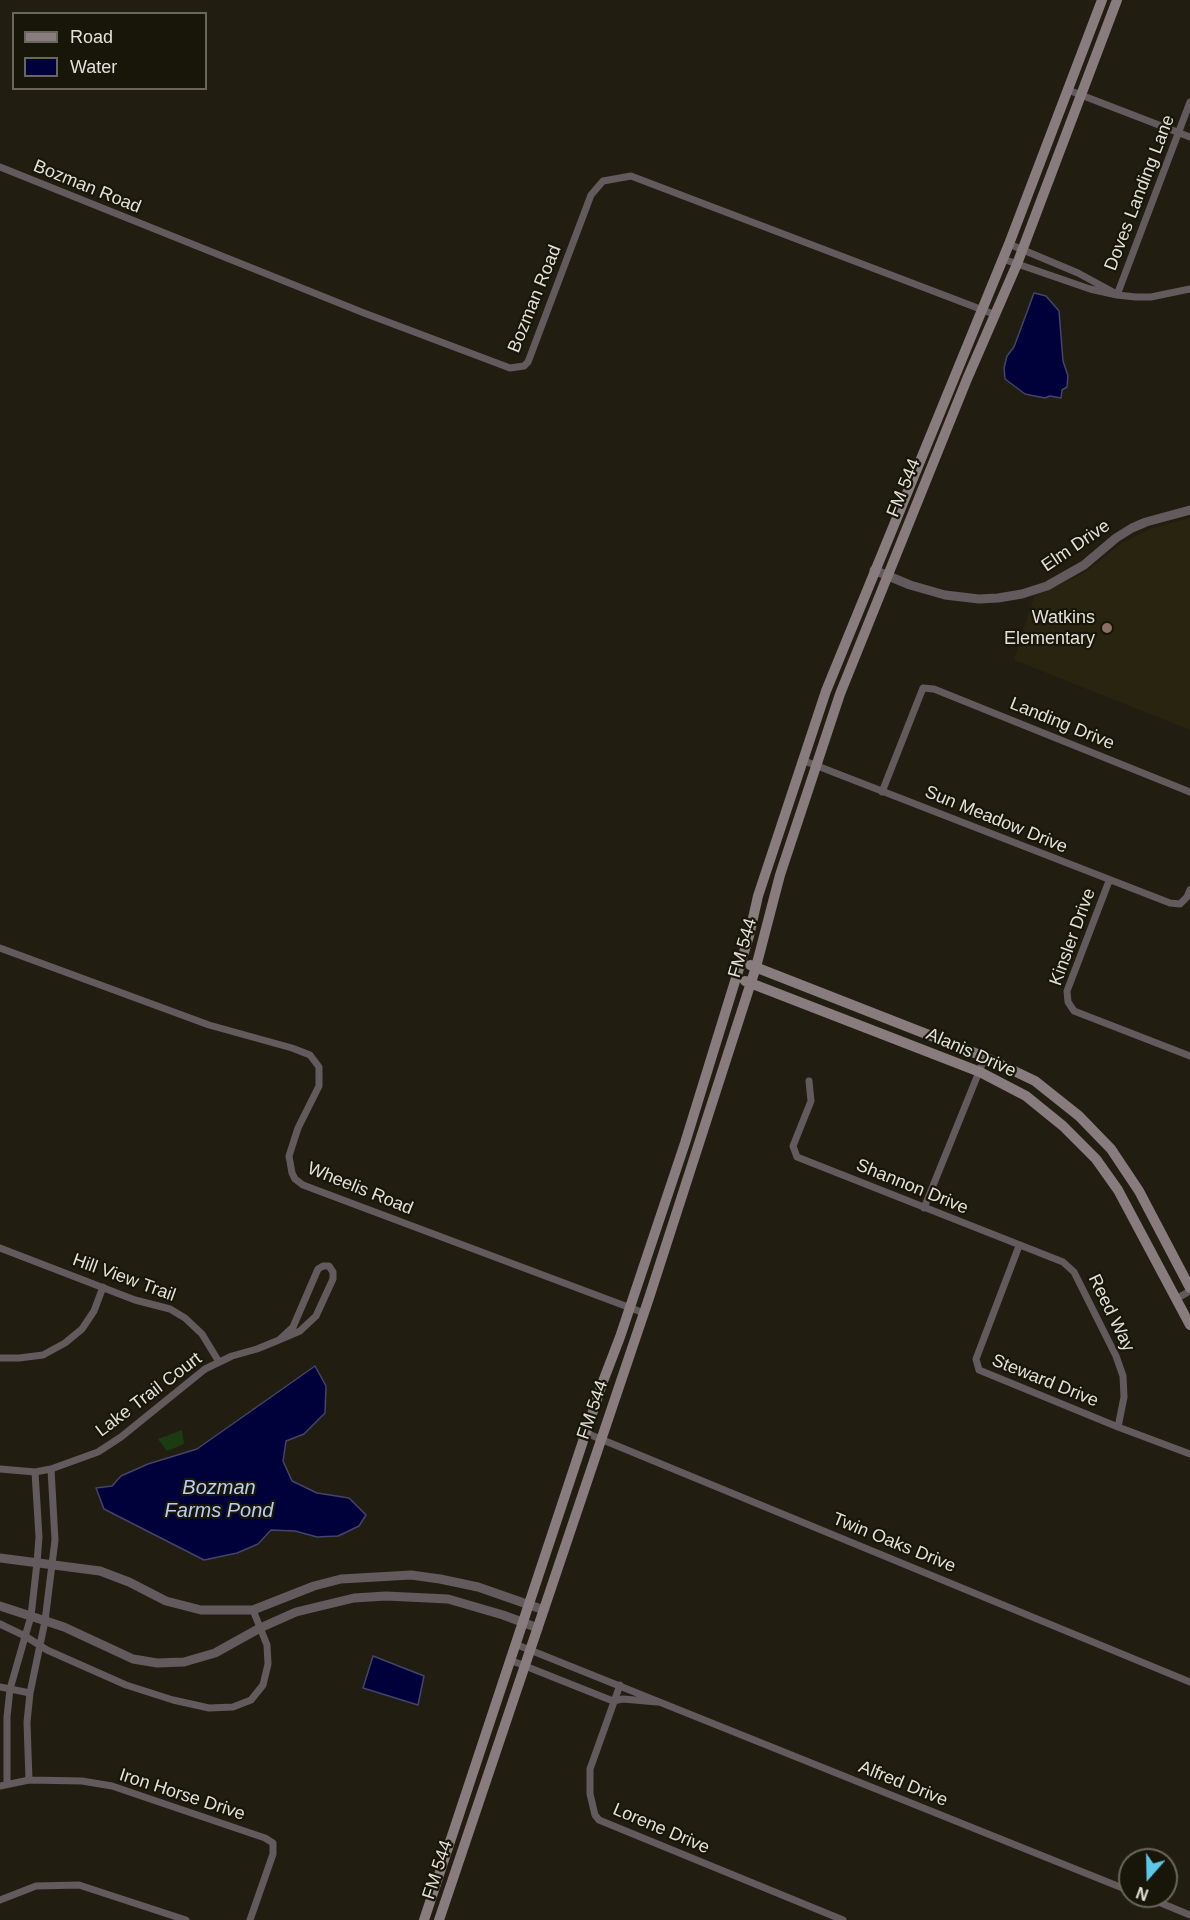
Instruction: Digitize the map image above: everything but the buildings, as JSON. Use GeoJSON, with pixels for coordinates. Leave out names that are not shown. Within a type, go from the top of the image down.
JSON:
{"type":"FeatureCollection","features":[{"type":"Feature","properties":{"kind":"main road","name":"FM 544"},"geometry":{"type":"LineString","coordinates":[[424,1920],[685,1143],[736,978],[758,896],[826,691],[1009,244],[1102,0]]}},
{"type":"Feature","properties":{"kind":"main road","name":"FM 544"},"geometry":{"type":"LineString","coordinates":[[439,1920],[644,1313],[756,967],[780,875],[840,694],[967,379],[1017,264],[1117,0]]}},
{"type":"Feature","properties":{"kind":"main road","name":"Alanis Drive"},"geometry":{"type":"LineString","coordinates":[[741,961],[986,1057],[1035,1082],[1079,1116],[1111,1149],[1139,1191],[1190,1290]]}},
{"type":"Feature","properties":{"kind":"main road","name":"Alanis Drive"},"geometry":{"type":"LineString","coordinates":[[736,978],[980,1072],[1026,1096],[1064,1126],[1096,1159],[1118,1190],[1176,1299],[1187,1311],[1190,1325]]}},
{"type":"Feature","properties":{"kind":"street"},"geometry":{"type":"LineString","coordinates":[[1068,90],[1190,137]]}},
{"type":"Feature","properties":{"kind":"street","name":"Doves Landing Lane"},"geometry":{"type":"LineString","coordinates":[[1118,295],[1190,102]]}},
{"type":"Feature","properties":{"kind":"street","name":"Bozman Road"},"geometry":{"type":"LineString","coordinates":[[0,167],[366,314],[510,368],[525,366],[528,362],[591,195],[603,181],[631,176],[996,315]]}},
{"type":"Feature","properties":{"kind":"street"},"geometry":{"type":"LineString","coordinates":[[1009,244],[1077,273],[1118,295]]}},
{"type":"Feature","properties":{"kind":"street"},"geometry":{"type":"LineString","coordinates":[[1002,259],[1090,289],[1118,295],[1151,297],[1190,289]]}},
{"type":"Feature","properties":{"kind":"street","name":"Elm Drive"},"geometry":{"type":"LineString","coordinates":[[874,570],[910,585],[945,595],[979,599],[1022,594],[1065,577],[1132,528],[1190,510]]}},
{"type":"Feature","properties":{"kind":"street","name":"Landing Drive"},"geometry":{"type":"LineString","coordinates":[[882,792],[923,688],[934,689],[1190,792]]}},
{"type":"Feature","properties":{"kind":"street","name":"Sun Meadow Drive"},"geometry":{"type":"LineString","coordinates":[[802,760],[1170,903],[1180,904],[1190,890]]}},
{"type":"Feature","properties":{"kind":"street","name":"Kinsler Drive"},"geometry":{"type":"LineString","coordinates":[[1109,881],[1067,991],[1068,1002],[1074,1011],[1190,1056]]}},
{"type":"Feature","properties":{"kind":"street","name":"Wheelis Road"},"geometry":{"type":"LineString","coordinates":[[0,948],[209,1025],[310,1055],[319,1067],[319,1086],[298,1128],[289,1156],[292,1173],[300,1183],[644,1313]]}},
{"type":"Feature","properties":{"kind":"street"},"geometry":{"type":"LineString","coordinates":[[924,1208],[986,1057]]}},
{"type":"Feature","properties":{"kind":"street","name":"Shannon Drive"},"geometry":{"type":"LineString","coordinates":[[809,1081],[811,1101],[793,1146],[795,1154],[801,1160],[1019,1246]]}},
{"type":"Feature","properties":{"kind":"street","name":"Steward Drive"},"geometry":{"type":"LineString","coordinates":[[1019,1246],[977,1355],[977,1367],[986,1375],[1190,1454]]}},
{"type":"Feature","properties":{"kind":"street","name":"Reed Way"},"geometry":{"type":"LineString","coordinates":[[1019,1246],[1063,1262],[1074,1272],[1116,1356],[1123,1376],[1125,1397],[1118,1427]]}},
{"type":"Feature","properties":{"kind":"street","name":"Hill View Trail"},"geometry":{"type":"LineString","coordinates":[[0,1248],[135,1300],[170,1309],[185,1318],[202,1334],[219,1362]]}},
{"type":"Feature","properties":{"kind":"street","name":"Lake Trail Court"},"geometry":{"type":"LineString","coordinates":[[0,1469],[35,1472],[51,1469],[98,1452],[121,1437],[205,1369],[232,1356],[279,1340],[300,1331],[316,1316],[334,1276],[329,1266],[318,1269],[293,1327],[279,1340]]}},
{"type":"Feature","properties":{"kind":"street"},"geometry":{"type":"LineString","coordinates":[[0,1358],[43,1355],[65,1343],[82,1329],[94,1311],[103,1287]]}},
{"type":"Feature","properties":{"kind":"street"},"geometry":{"type":"LineString","coordinates":[[1176,1299],[1190,1290]]}},
{"type":"Feature","properties":{"kind":"street","name":"Twin Oaks Drive"},"geometry":{"type":"LineString","coordinates":[[586,1433],[1190,1682]]}},
{"type":"Feature","properties":{"kind":"street"},"geometry":{"type":"LineString","coordinates":[[29,1780],[27,1722],[30,1693],[45,1621],[55,1540],[51,1469]]}},
{"type":"Feature","properties":{"kind":"street"},"geometry":{"type":"LineString","coordinates":[[3,1785],[10,1689],[31,1616],[37,1563],[39,1537],[35,1472]]}},
{"type":"Feature","properties":{"kind":"street"},"geometry":{"type":"LineString","coordinates":[[0,1558],[100,1571],[129,1582],[166,1601],[201,1610],[252,1610],[314,1586],[341,1579],[411,1575],[478,1587],[544,1610]]}},
{"type":"Feature","properties":{"kind":"street"},"geometry":{"type":"LineString","coordinates":[[376,1576],[376,1596]]}},
{"type":"Feature","properties":{"kind":"street"},"geometry":{"type":"LineString","coordinates":[[0,1606],[64,1627],[133,1659],[157,1663],[184,1662],[215,1653],[260,1628],[296,1612],[354,1598],[376,1596],[448,1599],[538,1628]]}},
{"type":"Feature","properties":{"kind":"street"},"geometry":{"type":"LineString","coordinates":[[0,1624],[26,1636],[40,1647],[126,1685],[173,1700],[209,1708],[233,1707],[250,1700],[263,1685],[268,1664],[267,1645],[252,1610]]}},
{"type":"Feature","properties":{"kind":"street","name":"Alfred Drive"},"geometry":{"type":"LineString","coordinates":[[515,1644],[1118,1886]]}},
{"type":"Feature","properties":{"kind":"street","name":"Alfred Drive"},"geometry":{"type":"LineString","coordinates":[[510,1660],[614,1701],[634,1700],[665,1704]]}},
{"type":"Feature","properties":{"kind":"street","name":"Lorene Drive"},"geometry":{"type":"LineString","coordinates":[[620,1685],[590,1769],[590,1794],[595,1815],[599,1820],[843,1920]]}},
{"type":"Feature","properties":{"kind":"street"},"geometry":{"type":"LineString","coordinates":[[0,1687],[30,1693]]}},
{"type":"Feature","properties":{"kind":"street","name":"Iron Horse Drive"},"geometry":{"type":"LineString","coordinates":[[3,1785],[29,1780],[82,1781],[112,1786],[265,1838],[273,1843],[273,1854],[250,1920]]}},
{"type":"Feature","properties":{"kind":"street"},"geometry":{"type":"LineString","coordinates":[[0,1900],[36,1886],[79,1885],[186,1920]]}},
{"type":"Feature","properties":{"kind":"street"},"geometry":{"type":"LineString","coordinates":[[1173,1908],[1190,1915]]}},
{"type":"Feature","properties":{"kind":"shaded area","name":"Watkins Elementary"},"geometry":{"type":"Polygon","coordinates":[[[1190,518],[1190,730],[1014,660],[1034,597],[1084,573],[1122,543],[1152,528],[1190,518]]]}},
{"type":"Feature","properties":{"kind":"green space"},"geometry":{"type":"Polygon","coordinates":[[[182,1430],[184,1444],[167,1451],[158,1439],[182,1430]]]}},
{"type":"Feature","properties":{"kind":"water"},"geometry":{"type":"Polygon","coordinates":[[[1034,293],[1046,296],[1059,311],[1063,361],[1068,376],[1067,387],[1062,390],[1061,398],[1025,394],[1005,379],[1004,368],[1007,356],[1014,347],[1034,293]]]}},
{"type":"Feature","properties":{"kind":"water","name":"Bozman Farms Pond"},"geometry":{"type":"Polygon","coordinates":[[[315,1366],[326,1386],[325,1413],[304,1434],[286,1441],[283,1461],[292,1481],[317,1493],[349,1498],[366,1515],[359,1526],[338,1536],[317,1537],[295,1531],[271,1530],[258,1544],[237,1553],[204,1560],[104,1509],[96,1488],[112,1486],[121,1476],[148,1464],[197,1449],[315,1366]]]}},
{"type":"Feature","properties":{"kind":"water"},"geometry":{"type":"Polygon","coordinates":[[[373,1656],[424,1676],[418,1705],[363,1688],[373,1656]]]}},
{"type":"Feature","properties":{"kind":"place","name":"Watkins Elementary"},"geometry":{"type":"Point","coordinates":[1107,628]}}]}
